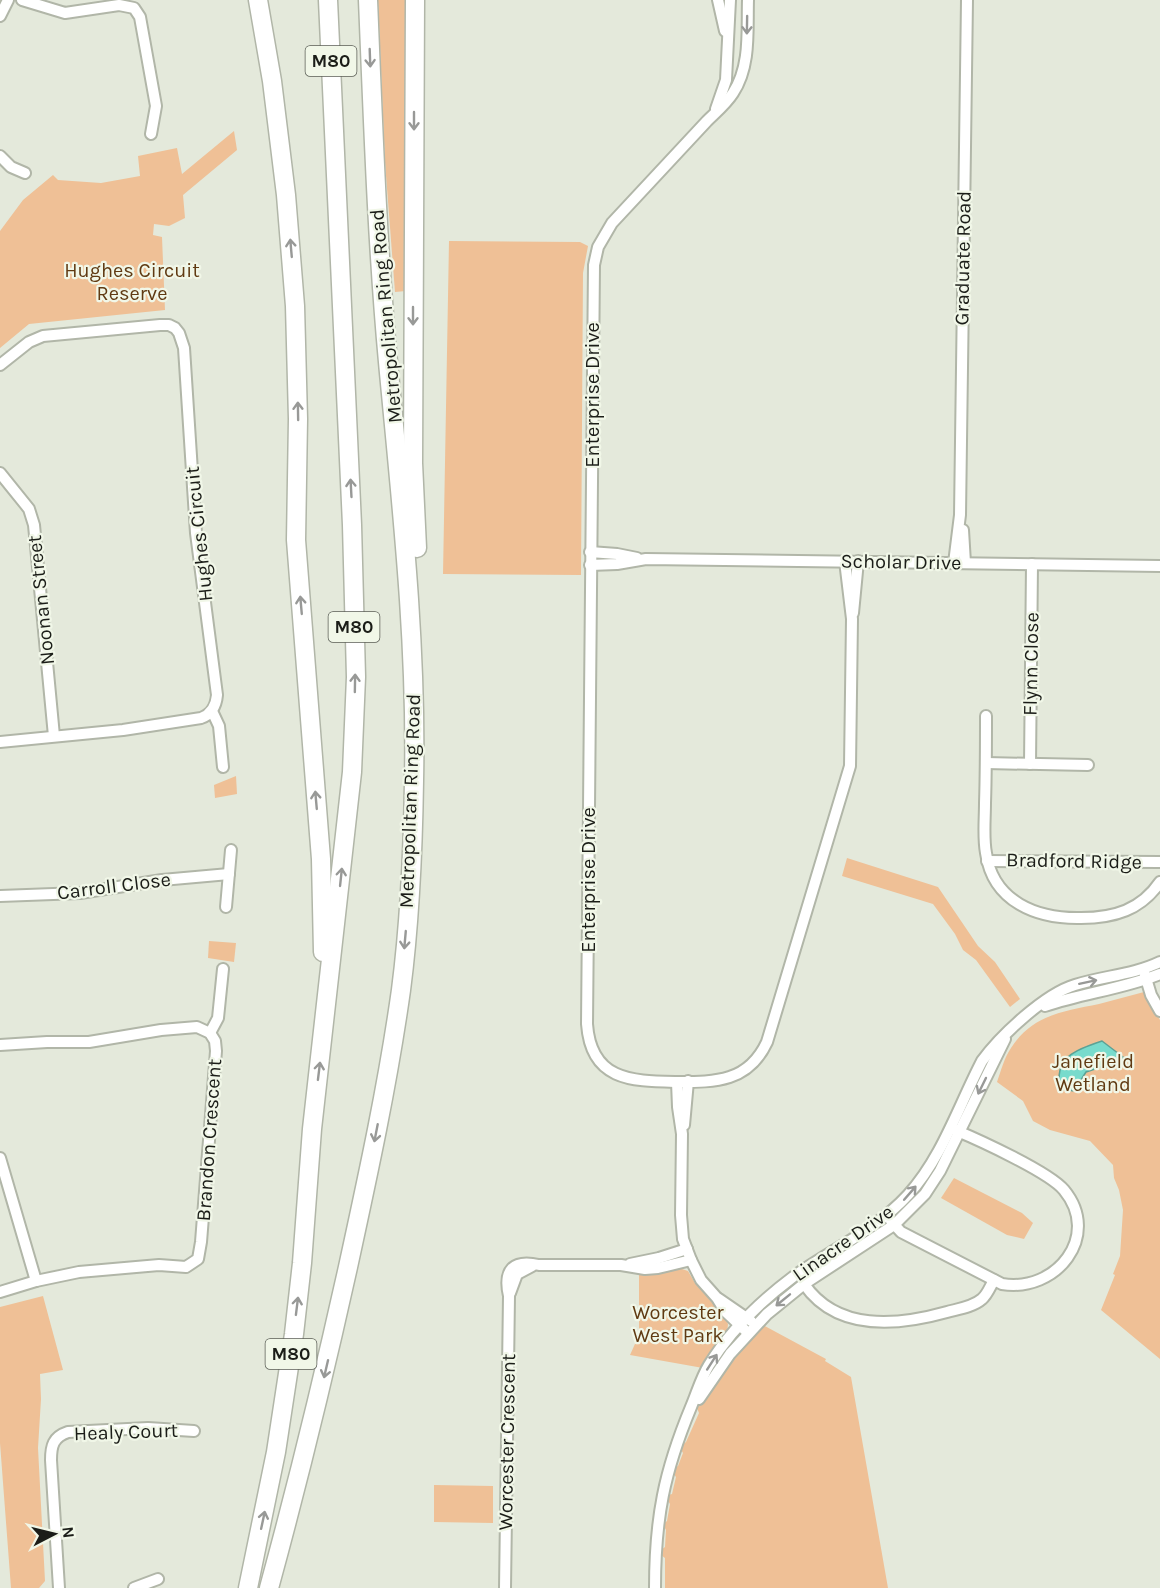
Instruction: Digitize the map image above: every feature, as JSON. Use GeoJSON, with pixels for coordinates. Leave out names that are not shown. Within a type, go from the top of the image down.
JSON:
{"type":"FeatureCollection","features":[{"type":"Feature","properties":{"kind":"highway"},"geometry":{"type":"LineString","coordinates":[[256,0],[272,81],[286,195],[295,306],[298,419],[296,540],[321,859],[326,1005]]}},
{"type":"Feature","properties":{"kind":"highway","name":"Metropolitan Ring Road"},"geometry":{"type":"LineString","coordinates":[[248,1588],[276,1452],[302,1263],[312,1129],[350,792],[356,677],[352,513],[328,0]]}},
{"type":"Feature","properties":{"kind":"highway","name":"Metropolitan Ring Road"},"geometry":{"type":"LineString","coordinates":[[269,1588],[326,1367],[370,1162],[403,968],[412,841],[414,672],[382,290],[368,0]]}},
{"type":"Feature","properties":{"kind":"highway"},"geometry":{"type":"LineString","coordinates":[[414,0],[413,464],[420,621],[414,672]]}},
{"type":"Feature","properties":{"kind":"street"},"geometry":{"type":"LineString","coordinates":[[0,16],[8,0]]}},
{"type":"Feature","properties":{"kind":"street"},"geometry":{"type":"LineString","coordinates":[[22,0],[66,13],[119,5],[134,8],[140,18],[156,106],[151,134]]}},
{"type":"Feature","properties":{"kind":"street"},"geometry":{"type":"LineString","coordinates":[[718,0],[729,46]]}},
{"type":"Feature","properties":{"kind":"street","name":"Enterprise Drive"},"geometry":{"type":"LineString","coordinates":[[712,116],[726,80],[730,0]]}},
{"type":"Feature","properties":{"kind":"street","name":"Enterprise Drive"},"geometry":{"type":"LineString","coordinates":[[748,0],[747,50],[742,74],[735,91],[612,224],[602,239],[596,256],[593,285],[590,552],[588,1036],[599,1059],[619,1076],[643,1081],[718,1080],[743,1071],[763,1051],[849,773],[852,619],[858,561]]}},
{"type":"Feature","properties":{"kind":"street","name":"Graduate Road"},"geometry":{"type":"LineString","coordinates":[[959,563],[967,0]]}},
{"type":"Feature","properties":{"kind":"street"},"geometry":{"type":"LineString","coordinates":[[0,156],[11,167],[25,173]]}},
{"type":"Feature","properties":{"kind":"street","name":"Hughes Circuit"},"geometry":{"type":"LineString","coordinates":[[0,365],[29,342],[43,336],[160,325],[169,325],[179,333],[184,348],[188,394],[196,533],[217,695],[212,711]]}},
{"type":"Feature","properties":{"kind":"street","name":"Noonan Street"},"geometry":{"type":"LineString","coordinates":[[0,473],[29,509],[34,525],[54,736]]}},
{"type":"Feature","properties":{"kind":"street","name":"Scholar Drive"},"geometry":{"type":"LineString","coordinates":[[590,552],[646,559],[1159,565]]}},
{"type":"Feature","properties":{"kind":"street","name":"Scholar Drive"},"geometry":{"type":"LineString","coordinates":[[590,565],[617,564],[646,559]]}},
{"type":"Feature","properties":{"kind":"street","name":"Enterprise Drive"},"geometry":{"type":"LineString","coordinates":[[845,561],[852,619]]}},
{"type":"Feature","properties":{"kind":"street","name":"Flynn Close"},"geometry":{"type":"LineString","coordinates":[[1030,764],[1032,564]]}},
{"type":"Feature","properties":{"kind":"street"},"geometry":{"type":"LineString","coordinates":[[0,742],[123,730],[199,718],[212,711],[219,726],[223,767]]}},
{"type":"Feature","properties":{"kind":"street"},"geometry":{"type":"LineString","coordinates":[[986,716],[985,846],[987,861],[1002,891],[1016,904],[1034,913],[1063,918],[1108,916],[1130,910],[1148,897],[1160,882]]}},
{"type":"Feature","properties":{"kind":"street"},"geometry":{"type":"LineString","coordinates":[[986,764],[1088,765]]}},
{"type":"Feature","properties":{"kind":"street"},"geometry":{"type":"LineString","coordinates":[[226,907],[231,850]]}},
{"type":"Feature","properties":{"kind":"street","name":"Bradford Ridge"},"geometry":{"type":"LineString","coordinates":[[987,861],[1160,862]]}},
{"type":"Feature","properties":{"kind":"street","name":"Carroll Close"},"geometry":{"type":"LineString","coordinates":[[0,896],[80,893],[162,880],[229,874]]}},
{"type":"Feature","properties":{"kind":"street","name":"Linacre Drive"},"geometry":{"type":"LineString","coordinates":[[1145,974],[1160,962]]}},
{"type":"Feature","properties":{"kind":"street"},"geometry":{"type":"LineString","coordinates":[[210,1033],[218,1018],[223,969]]}},
{"type":"Feature","properties":{"kind":"street"},"geometry":{"type":"LineString","coordinates":[[1145,974],[1151,995],[1160,1011]]}},
{"type":"Feature","properties":{"kind":"street","name":"Linacre Drive"},"geometry":{"type":"LineString","coordinates":[[655,1588],[659,1507],[670,1462],[708,1366],[796,1275],[890,1220],[908,1212],[932,1184],[955,1129],[1008,1034],[1016,1024],[1037,1008],[1145,974],[1160,974]]}},
{"type":"Feature","properties":{"kind":"street","name":"Brandon Crescent"},"geometry":{"type":"LineString","coordinates":[[0,1045],[32,1042],[89,1042],[197,1027],[210,1033],[215,1041],[198,1259],[190,1266],[183,1268],[153,1265],[79,1272],[36,1281]]}},
{"type":"Feature","properties":{"kind":"street"},"geometry":{"type":"LineString","coordinates":[[683,1082],[687,1107],[682,1134],[681,1215],[689,1255],[701,1280],[725,1311],[748,1325]]}},
{"type":"Feature","properties":{"kind":"street"},"geometry":{"type":"LineString","coordinates":[[890,1220],[901,1232],[994,1280],[1010,1285],[1025,1284],[1045,1278],[1060,1268],[1069,1257],[1075,1244],[1077,1228],[1075,1211],[1068,1196],[1053,1180],[955,1129]]}},
{"type":"Feature","properties":{"kind":"street"},"geometry":{"type":"LineString","coordinates":[[0,1158],[36,1281],[0,1292]]}},
{"type":"Feature","properties":{"kind":"street","name":"Linacre Drive"},"geometry":{"type":"LineString","coordinates":[[748,1325],[890,1220]]}},
{"type":"Feature","properties":{"kind":"street","name":"Worcester Crescent"},"geometry":{"type":"LineString","coordinates":[[505,1588],[509,1296],[517,1274],[528,1267],[539,1264],[621,1265],[689,1255]]}},
{"type":"Feature","properties":{"kind":"street"},"geometry":{"type":"LineString","coordinates":[[804,1284],[816,1299],[835,1311],[857,1319],[888,1323],[936,1315],[976,1303],[984,1298],[994,1280]]}},
{"type":"Feature","properties":{"kind":"street","name":"Healy Court"},"geometry":{"type":"LineString","coordinates":[[59,1588],[51,1460],[53,1444],[58,1436],[68,1432],[148,1428],[194,1431]]}},
{"type":"Feature","properties":{"kind":"street"},"geometry":{"type":"LineString","coordinates":[[134,1588],[158,1579]]}},
{"type":"Feature","properties":{"kind":"green space"},"geometry":{"type":"Polygon","coordinates":[[[378,0],[407,0],[406,291],[395,292],[385,162],[378,0]]]}},
{"type":"Feature","properties":{"kind":"green space","name":"Hughes Circuit Reserve"},"geometry":{"type":"Polygon","coordinates":[[[234,131],[237,150],[183,195],[185,218],[169,226],[154,224],[153,235],[162,237],[165,310],[29,324],[0,348],[0,231],[23,200],[53,175],[58,180],[101,183],[140,176],[138,156],[177,148],[182,174],[234,131]]]}},
{"type":"Feature","properties":{"kind":"green space"},"geometry":{"type":"Polygon","coordinates":[[[449,241],[580,242],[588,246],[583,273],[581,575],[443,574],[449,241]]]}},
{"type":"Feature","properties":{"kind":"green space"},"geometry":{"type":"Polygon","coordinates":[[[236,776],[237,794],[215,798],[214,785],[236,776]]]}},
{"type":"Feature","properties":{"kind":"green space"},"geometry":{"type":"Polygon","coordinates":[[[847,858],[938,887],[978,946],[995,962],[1020,999],[1010,1007],[976,960],[963,950],[955,934],[933,904],[842,876],[847,858]]]}},
{"type":"Feature","properties":{"kind":"green space"},"geometry":{"type":"Polygon","coordinates":[[[209,941],[236,943],[234,962],[208,958],[209,941]]]}},
{"type":"Feature","properties":{"kind":"green space","name":"Janefield Wetland"},"geometry":{"type":"Polygon","coordinates":[[[1144,992],[1160,1020],[1160,1359],[1101,1310],[1120,1256],[1123,1210],[1114,1178],[1113,1165],[1090,1141],[1050,1130],[1033,1121],[1023,1101],[997,1082],[1011,1048],[1019,1037],[1039,1021],[1061,1012],[1144,992]]]}},
{"type":"Feature","properties":{"kind":"green space"},"geometry":{"type":"Polygon","coordinates":[[[954,1178],[1022,1213],[1033,1223],[1024,1239],[1007,1235],[941,1198],[954,1178]]]}},
{"type":"Feature","properties":{"kind":"green space","name":"Worcester West Park"},"geometry":{"type":"Polygon","coordinates":[[[676,1267],[688,1271],[728,1324],[727,1334],[703,1368],[630,1355],[639,1335],[639,1273],[676,1267]]]}},
{"type":"Feature","properties":{"kind":"green space"},"geometry":{"type":"Polygon","coordinates":[[[43,1296],[63,1370],[40,1374],[38,1448],[45,1581],[39,1588],[11,1588],[0,1443],[0,1307],[43,1296]]]}},
{"type":"Feature","properties":{"kind":"green space"},"geometry":{"type":"Polygon","coordinates":[[[761,1324],[826,1359],[825,1361],[851,1377],[888,1588],[665,1588],[665,1558],[661,1555],[661,1550],[665,1547],[666,1530],[663,1524],[667,1521],[670,1504],[667,1499],[668,1495],[672,1494],[676,1477],[673,1473],[674,1468],[678,1466],[683,1453],[680,1448],[686,1442],[699,1413],[697,1408],[732,1358],[761,1324]]]}},
{"type":"Feature","properties":{"kind":"green space"},"geometry":{"type":"Polygon","coordinates":[[[434,1485],[493,1486],[493,1523],[434,1522],[434,1485]]]}},
{"type":"Feature","properties":{"kind":"water"},"geometry":{"type":"Polygon","coordinates":[[[1102,1041],[1123,1057],[1123,1066],[1101,1067],[1086,1072],[1074,1091],[1061,1089],[1059,1078],[1063,1062],[1076,1052],[1102,1041]]]}}]}
